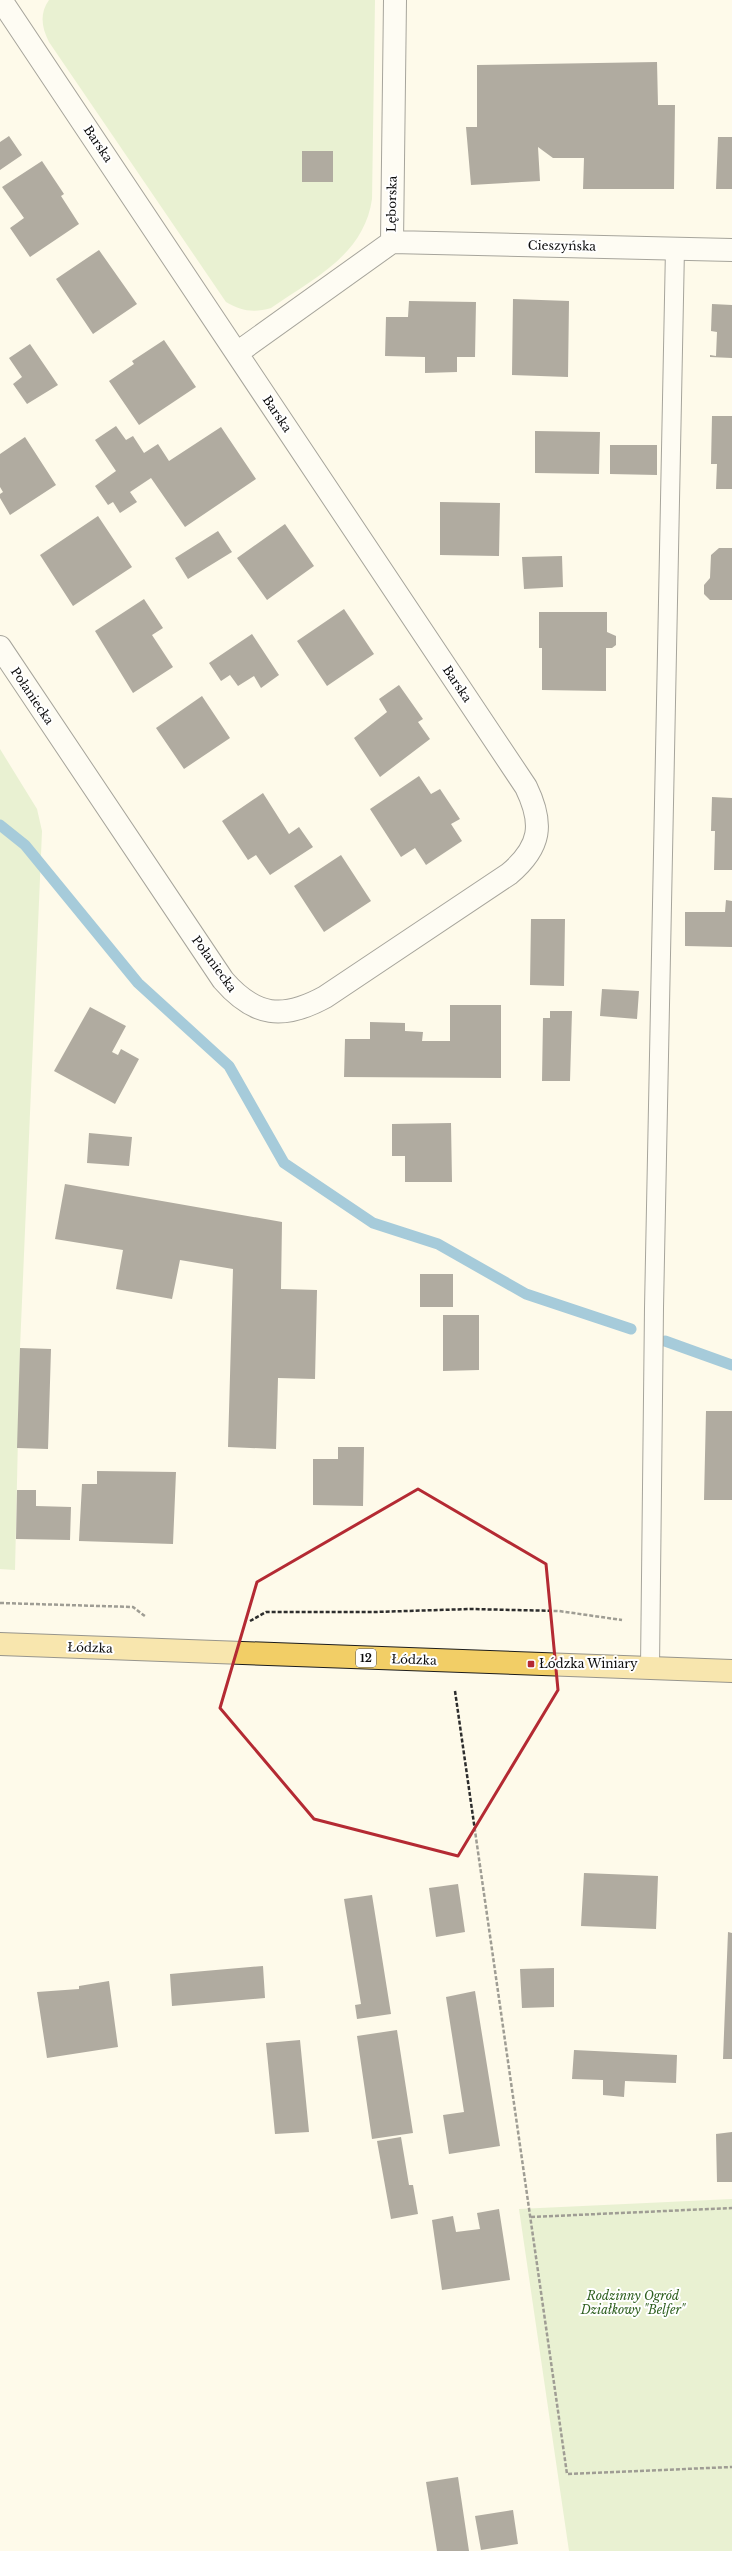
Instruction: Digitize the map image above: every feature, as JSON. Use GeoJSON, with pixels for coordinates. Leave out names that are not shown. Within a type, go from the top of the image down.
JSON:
{"type":"FeatureCollection","features":[{"type":"Feature","properties":{"kind":"main road","name":"Łódzka"},"geometry":{"type":"LineString","coordinates":[[0,1644],[732,1670]]}},
{"type":"Feature","properties":{"kind":"street","name":"Barska"},"geometry":{"type":"LineString","coordinates":[[1,0],[526,787],[538,818],[537,834]]}},
{"type":"Feature","properties":{"kind":"street","name":"Lęborska"},"geometry":{"type":"LineString","coordinates":[[237,353],[392,242],[394,0]]}},
{"type":"Feature","properties":{"kind":"street","name":"Cieszyńska"},"geometry":{"type":"LineString","coordinates":[[392,242],[732,250]]}},
{"type":"Feature","properties":{"kind":"street","name":"Połaniecka"},"geometry":{"type":"LineString","coordinates":[[0,647],[223,980],[235,994],[258,1008],[270,1012],[288,1012],[307,1007],[325,997],[509,874],[529,853],[537,834]]}},
{"type":"Feature","properties":{"kind":"lane"},"geometry":{"type":"LineString","coordinates":[[650,1668],[654,1308],[675,248]]}},
{"type":"Feature","properties":{"kind":"path"},"geometry":{"type":"LineString","coordinates":[[0,1603],[133,1607],[151,1622]]}},
{"type":"Feature","properties":{"kind":"path"},"geometry":{"type":"LineString","coordinates":[[247,1623],[266,1612],[375,1612],[471,1609],[572,1613],[623,1621],[651,1630]]}},
{"type":"Feature","properties":{"kind":"path"},"geometry":{"type":"LineString","coordinates":[[452,1661],[458,1724],[532,2217],[567,2474],[732,2467]]}},
{"type":"Feature","properties":{"kind":"path"},"geometry":{"type":"LineString","coordinates":[[532,2217],[732,2208]]}},
{"type":"Feature","properties":{"kind":"highlighted area"},"geometry":{"type":"Polygon","coordinates":[[[418,1489],[546,1564],[558,1690],[458,1856],[314,1819],[220,1708],[257,1582],[418,1489]]]}},
{"type":"Feature","properties":{"kind":"green space"},"geometry":{"type":"Polygon","coordinates":[[[49,0],[375,0],[372,199],[367,219],[359,235],[348,250],[320,275],[271,308],[253,311],[242,309],[226,302],[49,42],[43,26],[43,16],[49,0]]]}},
{"type":"Feature","properties":{"kind":"green space"},"geometry":{"type":"Polygon","coordinates":[[[0,749],[37,809],[42,831],[20,1348],[15,1570],[0,1569],[0,749]]]}},
{"type":"Feature","properties":{"kind":"green space","name":"Rodzinny Ogród Działkowy \"Belfer\""},"geometry":{"type":"Polygon","coordinates":[[[732,2199],[732,2551],[569,2551],[519,2209],[732,2199]]]}},
{"type":"Feature","properties":{"kind":"building"},"geometry":{"type":"Polygon","coordinates":[[[657,62],[658,105],[675,105],[674,189],[583,189],[584,158],[553,158],[538,147],[540,181],[471,185],[466,127],[477,127],[477,65],[657,62]]]}},
{"type":"Feature","properties":{"kind":"building"},"geometry":{"type":"Polygon","coordinates":[[[9,136],[22,155],[0,170],[0,142],[9,136]]]}},
{"type":"Feature","properties":{"kind":"building"},"geometry":{"type":"Polygon","coordinates":[[[718,137],[732,137],[732,189],[716,189],[718,137]]]}},
{"type":"Feature","properties":{"kind":"building"},"geometry":{"type":"Polygon","coordinates":[[[302,151],[333,151],[333,182],[302,182],[302,151]]]}},
{"type":"Feature","properties":{"kind":"building"},"geometry":{"type":"Polygon","coordinates":[[[42,161],[64,194],[61,196],[79,224],[30,257],[10,228],[24,218],[2,187],[42,161]]]}},
{"type":"Feature","properties":{"kind":"building"},"geometry":{"type":"Polygon","coordinates":[[[99,250],[137,304],[93,334],[56,279],[99,250]]]}},
{"type":"Feature","properties":{"kind":"building"},"geometry":{"type":"Polygon","coordinates":[[[513,299],[569,301],[568,377],[512,375],[513,299]]]}},
{"type":"Feature","properties":{"kind":"building"},"geometry":{"type":"Polygon","coordinates":[[[409,301],[476,302],[475,357],[457,357],[457,372],[425,373],[425,357],[385,356],[386,317],[408,317],[409,301]]]}},
{"type":"Feature","properties":{"kind":"building"},"geometry":{"type":"Polygon","coordinates":[[[712,304],[732,305],[732,358],[710,357],[710,355],[716,356],[717,332],[711,331],[712,304]]]}},
{"type":"Feature","properties":{"kind":"building"},"geometry":{"type":"Polygon","coordinates":[[[164,340],[196,387],[139,425],[109,381],[134,364],[132,361],[164,340]]]}},
{"type":"Feature","properties":{"kind":"building"},"geometry":{"type":"Polygon","coordinates":[[[30,344],[58,385],[27,404],[13,384],[22,377],[9,358],[30,344]]]}},
{"type":"Feature","properties":{"kind":"building"},"geometry":{"type":"Polygon","coordinates":[[[712,416],[732,416],[732,489],[716,489],[717,464],[711,464],[712,416]]]}},
{"type":"Feature","properties":{"kind":"building"},"geometry":{"type":"Polygon","coordinates":[[[116,426],[126,440],[133,436],[144,453],[158,444],[169,461],[221,427],[256,479],[185,527],[151,478],[130,492],[137,502],[120,513],[113,502],[108,505],[95,486],[116,471],[95,440],[116,426]]]}},
{"type":"Feature","properties":{"kind":"building"},"geometry":{"type":"Polygon","coordinates":[[[535,431],[600,432],[599,474],[535,473],[535,431]]]}},
{"type":"Feature","properties":{"kind":"building"},"geometry":{"type":"Polygon","coordinates":[[[25,437],[56,485],[10,515],[0,498],[0,494],[3,492],[0,487],[0,454],[25,437]]]}},
{"type":"Feature","properties":{"kind":"building"},"geometry":{"type":"Polygon","coordinates":[[[610,445],[657,445],[657,475],[610,474],[610,445]]]}},
{"type":"Feature","properties":{"kind":"building"},"geometry":{"type":"Polygon","coordinates":[[[440,502],[500,503],[499,556],[440,555],[440,502]]]}},
{"type":"Feature","properties":{"kind":"building"},"geometry":{"type":"Polygon","coordinates":[[[98,516],[132,567],[73,606],[40,555],[98,516]]]}},
{"type":"Feature","properties":{"kind":"building"},"geometry":{"type":"Polygon","coordinates":[[[285,524],[314,566],[267,600],[237,558],[285,524]]]}},
{"type":"Feature","properties":{"kind":"building"},"geometry":{"type":"Polygon","coordinates":[[[218,531],[232,552],[188,579],[175,558],[218,531]]]}},
{"type":"Feature","properties":{"kind":"building"},"geometry":{"type":"Polygon","coordinates":[[[719,548],[732,548],[732,600],[710,600],[704,594],[704,585],[710,578],[711,555],[719,548]]]}},
{"type":"Feature","properties":{"kind":"building"},"geometry":{"type":"Polygon","coordinates":[[[562,556],[563,587],[524,589],[522,557],[562,556]]]}},
{"type":"Feature","properties":{"kind":"building"},"geometry":{"type":"Polygon","coordinates":[[[144,599],[163,628],[152,635],[173,667],[133,693],[95,631],[144,599]]]}},
{"type":"Feature","properties":{"kind":"building"},"geometry":{"type":"Polygon","coordinates":[[[344,609],[374,654],[327,686],[297,641],[344,609]]]}},
{"type":"Feature","properties":{"kind":"building"},"geometry":{"type":"Polygon","coordinates":[[[539,612],[607,612],[607,632],[616,636],[616,645],[612,648],[606,648],[606,691],[542,690],[542,648],[539,648],[539,612]]]}},
{"type":"Feature","properties":{"kind":"building"},"geometry":{"type":"Polygon","coordinates":[[[252,634],[279,675],[261,688],[254,676],[238,686],[230,675],[221,681],[209,663],[252,634]]]}},
{"type":"Feature","properties":{"kind":"building"},"geometry":{"type":"Polygon","coordinates":[[[399,685],[423,719],[418,722],[430,739],[380,777],[354,738],[387,712],[379,699],[399,685]]]}},
{"type":"Feature","properties":{"kind":"building"},"geometry":{"type":"Polygon","coordinates":[[[202,696],[230,738],[184,769],[156,728],[202,696]]]}},
{"type":"Feature","properties":{"kind":"building"},"geometry":{"type":"Polygon","coordinates":[[[419,776],[431,794],[440,789],[460,819],[451,824],[462,841],[426,865],[415,848],[401,857],[370,809],[419,776]]]}},
{"type":"Feature","properties":{"kind":"building"},"geometry":{"type":"Polygon","coordinates":[[[263,793],[289,834],[299,827],[313,847],[270,875],[256,855],[248,860],[222,821],[263,793]]]}},
{"type":"Feature","properties":{"kind":"building"},"geometry":{"type":"Polygon","coordinates":[[[712,797],[732,798],[732,870],[714,870],[715,831],[711,831],[712,797]]]}},
{"type":"Feature","properties":{"kind":"building"},"geometry":{"type":"Polygon","coordinates":[[[341,855],[371,901],[324,932],[294,886],[341,855]]]}},
{"type":"Feature","properties":{"kind":"building"},"geometry":{"type":"Polygon","coordinates":[[[726,900],[732,901],[732,947],[685,946],[685,912],[725,912],[726,900]]]}},
{"type":"Feature","properties":{"kind":"building"},"geometry":{"type":"Polygon","coordinates":[[[531,919],[565,919],[564,986],[530,985],[531,919]]]}},
{"type":"Feature","properties":{"kind":"building"},"geometry":{"type":"Polygon","coordinates":[[[602,989],[639,991],[637,1019],[600,1016],[602,989]]]}},
{"type":"Feature","properties":{"kind":"building"},"geometry":{"type":"Polygon","coordinates":[[[450,1005],[501,1005],[501,1078],[344,1077],[345,1039],[370,1039],[370,1022],[405,1023],[405,1031],[423,1032],[422,1041],[450,1041],[450,1005]]]}},
{"type":"Feature","properties":{"kind":"building"},"geometry":{"type":"Polygon","coordinates":[[[90,1007],[126,1026],[112,1052],[118,1055],[121,1049],[139,1059],[115,1104],[54,1071],[90,1007]]]}},
{"type":"Feature","properties":{"kind":"building"},"geometry":{"type":"Polygon","coordinates":[[[550,1011],[572,1011],[570,1081],[542,1081],[543,1018],[550,1018],[550,1011]]]}},
{"type":"Feature","properties":{"kind":"building"},"geometry":{"type":"Polygon","coordinates":[[[451,1123],[452,1182],[405,1182],[405,1156],[392,1156],[392,1124],[451,1123]]]}},
{"type":"Feature","properties":{"kind":"building"},"geometry":{"type":"Polygon","coordinates":[[[89,1133],[132,1137],[129,1166],[87,1163],[89,1133]]]}},
{"type":"Feature","properties":{"kind":"building"},"geometry":{"type":"Polygon","coordinates":[[[65,1184],[282,1222],[281,1289],[317,1290],[315,1379],[278,1378],[276,1449],[228,1447],[233,1269],[180,1260],[172,1299],[116,1289],[123,1250],[55,1239],[65,1184]]]}},
{"type":"Feature","properties":{"kind":"building"},"geometry":{"type":"Polygon","coordinates":[[[420,1274],[453,1274],[453,1307],[420,1307],[420,1274]]]}},
{"type":"Feature","properties":{"kind":"building"},"geometry":{"type":"Polygon","coordinates":[[[443,1315],[479,1315],[479,1370],[443,1371],[443,1315]]]}},
{"type":"Feature","properties":{"kind":"building"},"geometry":{"type":"Polygon","coordinates":[[[20,1348],[51,1349],[48,1449],[17,1448],[20,1348]]]}},
{"type":"Feature","properties":{"kind":"building"},"geometry":{"type":"Polygon","coordinates":[[[706,1411],[732,1411],[732,1500],[704,1500],[706,1411]]]}},
{"type":"Feature","properties":{"kind":"building"},"geometry":{"type":"Polygon","coordinates":[[[338,1447],[364,1447],[363,1506],[313,1505],[313,1459],[338,1459],[338,1447]]]}},
{"type":"Feature","properties":{"kind":"building"},"geometry":{"type":"Polygon","coordinates":[[[97,1471],[176,1472],[173,1544],[79,1541],[82,1484],[97,1484],[97,1471]]]}},
{"type":"Feature","properties":{"kind":"building"},"geometry":{"type":"Polygon","coordinates":[[[17,1490],[36,1490],[36,1506],[71,1507],[70,1540],[16,1539],[17,1490]]]}},
{"type":"Feature","properties":{"kind":"building"},"geometry":{"type":"Polygon","coordinates":[[[584,1873],[658,1876],[656,1929],[581,1926],[584,1873]]]}},
{"type":"Feature","properties":{"kind":"building"},"geometry":{"type":"Polygon","coordinates":[[[458,1884],[465,1932],[436,1937],[429,1888],[458,1884]]]}},
{"type":"Feature","properties":{"kind":"building"},"geometry":{"type":"Polygon","coordinates":[[[372,1895],[391,2014],[357,2019],[355,2005],[361,2004],[344,1899],[372,1895]]]}},
{"type":"Feature","properties":{"kind":"building"},"geometry":{"type":"Polygon","coordinates":[[[728,1932],[732,1933],[732,2059],[723,2059],[728,1932]]]}},
{"type":"Feature","properties":{"kind":"building"},"geometry":{"type":"Polygon","coordinates":[[[263,1966],[265,1998],[172,2006],[170,1974],[263,1966]]]}},
{"type":"Feature","properties":{"kind":"building"},"geometry":{"type":"Polygon","coordinates":[[[554,1968],[554,2007],[522,2008],[520,1969],[554,1968]]]}},
{"type":"Feature","properties":{"kind":"building"},"geometry":{"type":"Polygon","coordinates":[[[109,1981],[118,2047],[47,2058],[37,1992],[79,1989],[79,1986],[109,1981]]]}},
{"type":"Feature","properties":{"kind":"building"},"geometry":{"type":"Polygon","coordinates":[[[475,1991],[500,2146],[449,2154],[443,2115],[464,2112],[446,1997],[475,1991]]]}},
{"type":"Feature","properties":{"kind":"building"},"geometry":{"type":"Polygon","coordinates":[[[397,2030],[413,2133],[372,2139],[357,2036],[397,2030]]]}},
{"type":"Feature","properties":{"kind":"building"},"geometry":{"type":"Polygon","coordinates":[[[300,2040],[309,2132],[275,2134],[266,2043],[300,2040]]]}},
{"type":"Feature","properties":{"kind":"building"},"geometry":{"type":"Polygon","coordinates":[[[574,2050],[677,2055],[676,2083],[625,2081],[624,2097],[603,2095],[603,2080],[572,2079],[574,2050]]]}},
{"type":"Feature","properties":{"kind":"building"},"geometry":{"type":"Polygon","coordinates":[[[732,2132],[732,2182],[717,2182],[716,2134],[732,2132]]]}},
{"type":"Feature","properties":{"kind":"building"},"geometry":{"type":"Polygon","coordinates":[[[401,2137],[409,2185],[413,2185],[418,2214],[391,2219],[377,2141],[401,2137]]]}},
{"type":"Feature","properties":{"kind":"building"},"geometry":{"type":"Polygon","coordinates":[[[499,2209],[510,2280],[442,2290],[432,2220],[453,2216],[456,2232],[480,2229],[477,2213],[499,2209]]]}},
{"type":"Feature","properties":{"kind":"building"},"geometry":{"type":"Polygon","coordinates":[[[458,2477],[469,2551],[437,2551],[426,2482],[458,2477]]]}},
{"type":"Feature","properties":{"kind":"building"},"geometry":{"type":"Polygon","coordinates":[[[513,2510],[518,2544],[481,2550],[475,2516],[513,2510]]]}},
{"type":"Feature","properties":{"kind":"waterway"},"geometry":{"type":"LineString","coordinates":[[0,825],[25,845],[138,983],[229,1066],[284,1163],[373,1223],[438,1244],[526,1294],[631,1329]]}},
{"type":"Feature","properties":{"kind":"waterway"},"geometry":{"type":"LineString","coordinates":[[665,1341],[732,1365]]}},
{"type":"Feature","properties":{"kind":"place","name":"Łódzka Winiary"},"geometry":{"type":"Point","coordinates":[531,1664]}}]}
